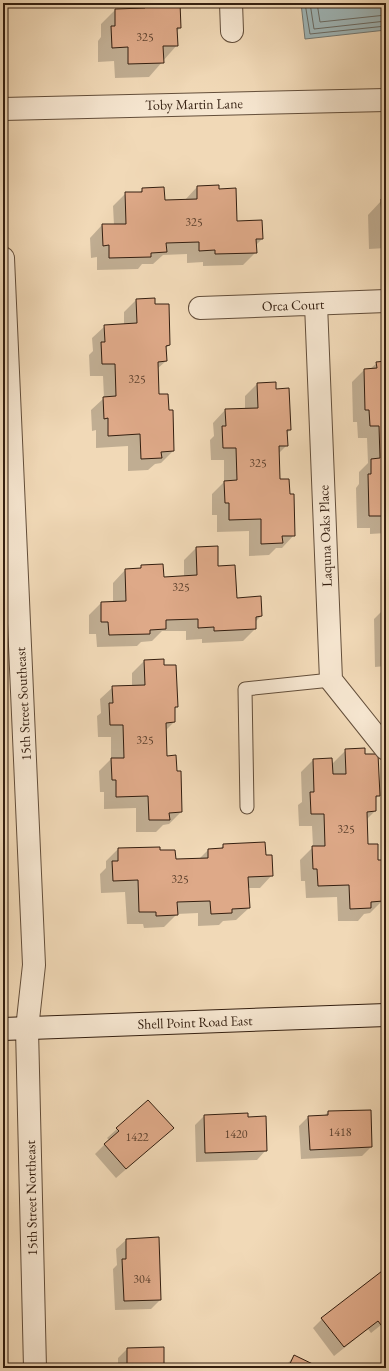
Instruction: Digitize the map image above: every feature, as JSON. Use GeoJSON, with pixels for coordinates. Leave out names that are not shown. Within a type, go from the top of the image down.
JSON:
{"type":"FeatureCollection","features":[{"type":"Feature","properties":{"kind":"street"},"geometry":{"type":"LineString","coordinates":[[231,3],[232,31]]}},
{"type":"Feature","properties":{"kind":"street","name":"Toby Martin Lane"},"geometry":{"type":"LineString","coordinates":[[3,109],[386,100]]}},
{"type":"Feature","properties":{"kind":"street","name":"15th Street Southeast"},"geometry":{"type":"LineString","coordinates":[[3,258],[34,965],[27,1029]]}},
{"type":"Feature","properties":{"kind":"street","name":"Orca Court"},"geometry":{"type":"LineString","coordinates":[[200,308],[386,301]]}},
{"type":"Feature","properties":{"kind":"street","name":"Laquna Oaks Place"},"geometry":{"type":"LineString","coordinates":[[316,304],[331,680]]}},
{"type":"Feature","properties":{"kind":"street"},"geometry":{"type":"LineString","coordinates":[[331,680],[386,749]]}},
{"type":"Feature","properties":{"kind":"street","name":"Shell Point Road East"},"geometry":{"type":"LineString","coordinates":[[3,1030],[386,1015]]}},
{"type":"Feature","properties":{"kind":"street","name":"15th Street Northeast"},"geometry":{"type":"LineString","coordinates":[[27,1029],[35,1368]]}},
{"type":"Feature","properties":{"kind":"lane"},"geometry":{"type":"LineString","coordinates":[[247,807],[245,689],[331,680]]}},
{"type":"Feature","properties":{"kind":"water"},"geometry":{"type":"Polygon","coordinates":[[[301,3],[386,3],[386,30],[305,39],[301,3]]]}},
{"type":"Feature","properties":{"kind":"building"},"geometry":{"type":"Polygon","coordinates":[[[145,3],[180,3],[181,28],[177,28],[178,46],[163,46],[164,63],[128,64],[128,47],[112,48],[111,26],[115,26],[115,9],[145,8],[145,3]]]}},
{"type":"Feature","properties":{"kind":"building"},"geometry":{"type":"Polygon","coordinates":[[[219,185],[219,189],[236,188],[237,221],[262,220],[263,239],[256,239],[257,253],[215,254],[215,250],[199,251],[199,242],[166,243],[167,252],[151,253],[151,257],[109,258],[109,245],[103,246],[102,224],[126,224],[125,192],[142,192],[142,188],[164,187],[165,200],[197,199],[197,186],[219,185]]]}},
{"type":"Feature","properties":{"kind":"building"},"geometry":{"type":"Polygon","coordinates":[[[381,199],[386,199],[386,235],[383,235],[381,199]]]}},
{"type":"Feature","properties":{"kind":"building"},"geometry":{"type":"Polygon","coordinates":[[[155,298],[155,304],[169,304],[170,345],[166,346],[167,361],[158,362],[159,394],[168,394],[169,410],[173,410],[174,451],[161,452],[162,458],[141,459],[140,434],[108,436],[108,418],[104,419],[103,397],[116,396],[115,364],[102,364],[101,342],[105,342],[104,325],[137,323],[136,299],[155,298]]]}},
{"type":"Feature","properties":{"kind":"building"},"geometry":{"type":"Polygon","coordinates":[[[386,361],[386,522],[382,522],[382,516],[369,516],[368,474],[371,474],[371,459],[380,458],[379,426],[370,426],[369,410],[365,410],[364,369],[377,368],[376,362],[386,361]]]}},
{"type":"Feature","properties":{"kind":"building"},"geometry":{"type":"Polygon","coordinates":[[[276,382],[276,389],[289,388],[291,430],[287,430],[288,446],[279,446],[280,479],[289,479],[290,494],[294,494],[295,536],[282,536],[283,543],[261,544],[261,519],[229,520],[229,503],[225,503],[224,481],[237,480],[236,448],[223,448],[222,426],[226,426],[225,409],[258,408],[257,383],[276,382]]]}},
{"type":"Feature","properties":{"kind":"building"},"geometry":{"type":"Polygon","coordinates":[[[218,546],[218,566],[235,565],[237,598],[261,596],[262,616],[256,617],[256,629],[214,631],[214,627],[198,628],[198,619],[166,620],[166,629],[150,630],[150,634],[109,635],[108,622],[101,622],[101,602],[126,601],[125,569],[141,568],[141,565],[163,564],[164,577],[197,575],[196,547],[218,546]]]}},
{"type":"Feature","properties":{"kind":"building"},"geometry":{"type":"Polygon","coordinates":[[[164,659],[164,665],[176,665],[178,707],[175,707],[175,722],[166,723],[167,756],[176,755],[177,771],[181,771],[182,812],[169,813],[170,820],[149,820],[148,796],[116,797],[116,780],[112,780],[111,758],[124,758],[123,725],[110,725],[109,703],[113,703],[112,686],[145,685],[144,660],[164,659]]]}},
{"type":"Feature","properties":{"kind":"building"},"geometry":{"type":"Polygon","coordinates":[[[365,748],[365,754],[378,754],[380,796],[376,796],[376,811],[367,812],[368,844],[378,844],[378,860],[382,860],[383,901],[371,902],[371,908],[350,909],[349,885],[318,886],[317,869],[313,869],[312,846],[325,846],[324,814],[311,814],[310,792],[314,792],[313,759],[332,758],[333,774],[346,774],[345,749],[365,748]]]}},
{"type":"Feature","properties":{"kind":"building"},"geometry":{"type":"Polygon","coordinates":[[[265,842],[266,855],[272,855],[273,876],[248,877],[250,908],[232,909],[232,913],[211,914],[210,901],[177,902],[178,915],[156,916],[156,912],[139,912],[138,880],[113,881],[112,861],[118,861],[118,848],[160,847],[160,850],[175,850],[176,859],[208,858],[208,849],[223,848],[223,844],[265,842]]]}},
{"type":"Feature","properties":{"kind":"building"},"geometry":{"type":"Polygon","coordinates":[[[148,1100],[174,1128],[126,1169],[104,1144],[119,1131],[116,1128],[148,1100]]]}},
{"type":"Feature","properties":{"kind":"building"},"geometry":{"type":"Polygon","coordinates":[[[371,1110],[372,1147],[310,1150],[308,1116],[328,1115],[328,1111],[371,1110]]]}},
{"type":"Feature","properties":{"kind":"building"},"geometry":{"type":"Polygon","coordinates":[[[248,1113],[248,1117],[266,1116],[267,1151],[205,1153],[204,1115],[248,1113]]]}},
{"type":"Feature","properties":{"kind":"building"},"geometry":{"type":"Polygon","coordinates":[[[159,1237],[161,1300],[124,1301],[122,1259],[126,1259],[126,1239],[159,1237]]]}},
{"type":"Feature","properties":{"kind":"building"},"geometry":{"type":"Polygon","coordinates":[[[386,1268],[386,1321],[381,1325],[378,1321],[344,1347],[321,1318],[386,1268]]]}},
{"type":"Feature","properties":{"kind":"building"},"geometry":{"type":"Polygon","coordinates":[[[164,1347],[164,1368],[127,1368],[127,1348],[164,1347]]]}},
{"type":"Feature","properties":{"kind":"building"},"geometry":{"type":"Polygon","coordinates":[[[294,1355],[321,1368],[288,1368],[294,1355]]]}}]}
